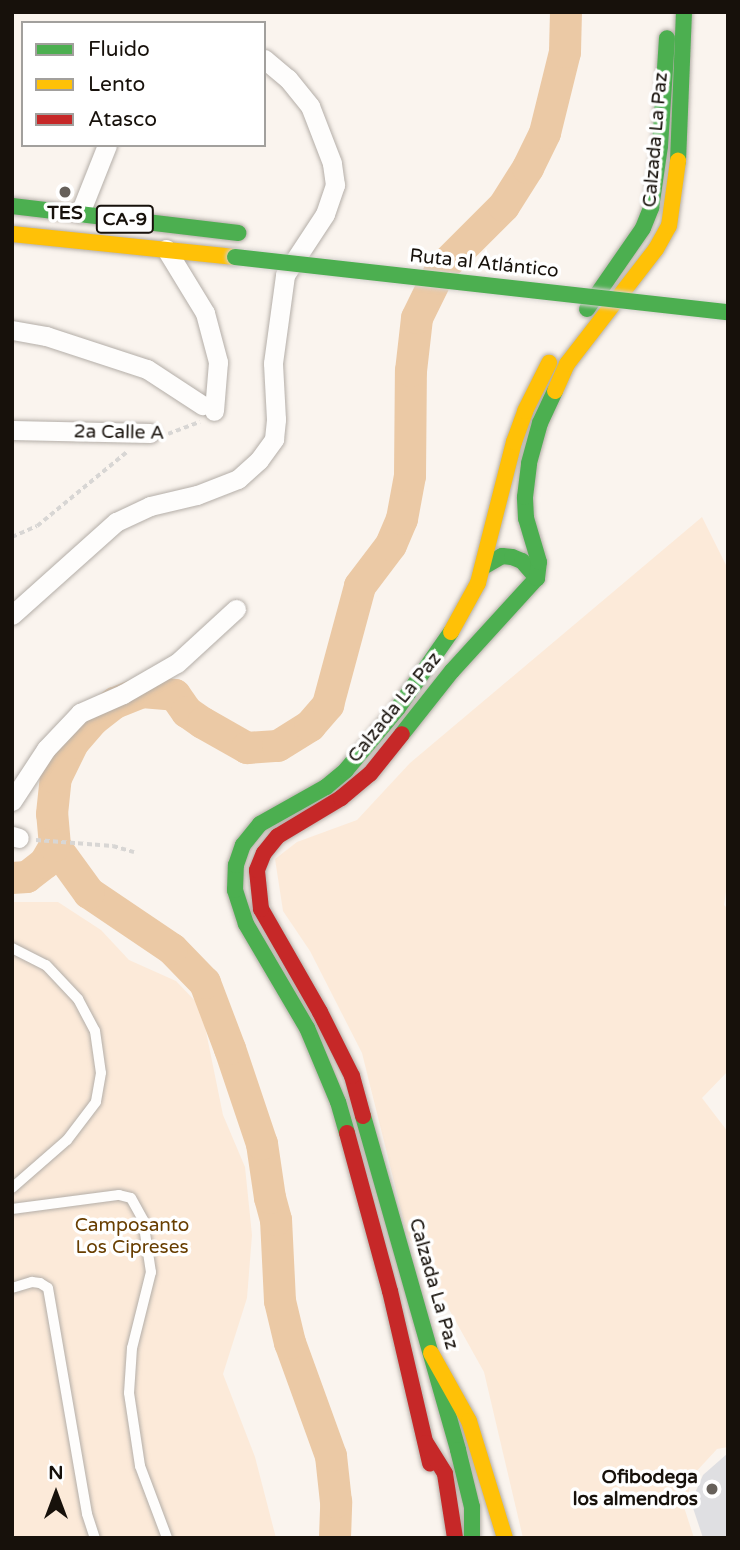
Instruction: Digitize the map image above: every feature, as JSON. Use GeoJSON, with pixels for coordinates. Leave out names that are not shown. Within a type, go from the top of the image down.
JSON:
{"type":"FeatureCollection","features":[{"type":"Feature","properties":{"kind":"main road","name":"Calzada La Paz"},"geometry":{"type":"LineString","coordinates":[[472,1538],[472,1507],[352,1076],[320,1012],[261,909],[257,892],[257,870],[264,853],[278,836],[341,798],[370,774],[452,671],[537,578],[539,562],[526,518],[525,497],[529,463],[540,423],[567,364],[656,250],[669,226],[680,143],[684,12]]}},
{"type":"Feature","properties":{"kind":"main road","name":"Calzada La Paz"},"geometry":{"type":"LineString","coordinates":[[436,1530],[433,1483],[426,1443],[370,1216],[330,1079],[307,1028],[246,924],[235,890],[235,873],[240,851],[260,824],[336,779],[398,708],[462,617],[483,567],[514,442],[541,376],[648,218],[660,146],[667,22]]}},
{"type":"Feature","properties":{"kind":"main road","name":"CA-9"},"geometry":{"type":"LineString","coordinates":[[12,206],[245,234]]}},
{"type":"Feature","properties":{"kind":"main road","name":"CA-9"},"geometry":{"type":"LineString","coordinates":[[12,234],[166,250]]}},
{"type":"Feature","properties":{"kind":"main road"},"geometry":{"type":"LineString","coordinates":[[293,239],[320,242]]}},
{"type":"Feature","properties":{"kind":"main road","name":"Ruta al Atlántico"},"geometry":{"type":"LineString","coordinates":[[166,250],[728,312]]}},
{"type":"Feature","properties":{"kind":"main road"},"geometry":{"type":"LineString","coordinates":[[592,274],[646,281]]}},
{"type":"Feature","properties":{"kind":"main road"},"geometry":{"type":"LineString","coordinates":[[483,567],[502,556],[512,557],[522,561],[537,578]]}},
{"type":"Feature","properties":{"kind":"main road"},"geometry":{"type":"LineString","coordinates":[[431,1353],[470,1421],[505,1538]]}},
{"type":"Feature","properties":{"kind":"main road"},"geometry":{"type":"LineString","coordinates":[[426,1443],[446,1474],[456,1538]]}},
{"type":"Feature","properties":{"kind":"street"},"geometry":{"type":"LineString","coordinates":[[12,615],[116,522],[150,506],[197,495],[238,478],[259,460],[274,439],[276,419],[273,363],[285,275],[325,214],[335,185],[332,163],[310,106],[288,79],[266,61]]}},
{"type":"Feature","properties":{"kind":"street"},"geometry":{"type":"LineString","coordinates":[[80,213],[106,147]]}},
{"type":"Feature","properties":{"kind":"street"},"geometry":{"type":"LineString","coordinates":[[12,330],[46,336],[147,369],[208,408],[218,362],[205,313],[166,250]]}},
{"type":"Feature","properties":{"kind":"street","name":"2a Calle A"},"geometry":{"type":"LineString","coordinates":[[12,430],[150,433]]}},
{"type":"Feature","properties":{"kind":"street"},"geometry":{"type":"LineString","coordinates":[[12,801],[46,749],[80,713],[123,694],[177,663],[236,609]]}},
{"type":"Feature","properties":{"kind":"lane"},"geometry":{"type":"LineString","coordinates":[[12,948],[46,965],[78,999],[95,1031],[101,1073],[96,1102],[67,1140],[12,1188]]}},
{"type":"Feature","properties":{"kind":"lane"},"geometry":{"type":"LineString","coordinates":[[12,1209],[118,1195],[131,1198],[143,1220],[151,1272],[132,1348],[129,1393],[140,1466],[167,1538]]}},
{"type":"Feature","properties":{"kind":"lane"},"geometry":{"type":"LineString","coordinates":[[12,1287],[40,1283],[48,1288],[87,1514],[95,1538]]}},
{"type":"Feature","properties":{"kind":"path","name":"2a Calle A"},"geometry":{"type":"LineString","coordinates":[[150,433],[176,433],[208,408]]}},
{"type":"Feature","properties":{"kind":"path"},"geometry":{"type":"LineString","coordinates":[[12,537],[37,526],[150,433]]}},
{"type":"Feature","properties":{"kind":"path"},"geometry":{"type":"LineString","coordinates":[[16,837],[113,846],[134,852]]}},
{"type":"Feature","properties":{"kind":"green space"},"geometry":{"type":"Polygon","coordinates":[[[702,517],[728,569],[728,879],[724,905],[728,909],[728,1071],[702,1098],[728,1132],[728,1447],[717,1449],[694,1474],[684,1507],[694,1538],[523,1538],[484,1372],[407,1234],[362,1053],[310,951],[283,911],[275,859],[297,842],[357,820],[410,763],[702,517]]]}},
{"type":"Feature","properties":{"kind":"green space","name":"Camposanto Los Cipreses"},"geometry":{"type":"Polygon","coordinates":[[[12,902],[58,902],[101,930],[129,960],[176,981],[201,1007],[223,1115],[245,1167],[252,1235],[247,1298],[223,1374],[255,1457],[276,1538],[12,1538],[12,902]]]}},
{"type":"Feature","properties":{"kind":"building","name":"Ofibodega los almendros"},"geometry":{"type":"Polygon","coordinates":[[[728,1453],[728,1538],[703,1538],[691,1502],[703,1475],[728,1453]]]}},
{"type":"Feature","properties":{"kind":"waterway"},"geometry":{"type":"LineString","coordinates":[[335,1538],[336,1502],[331,1456],[290,1343],[280,1301],[276,1220],[262,1144],[230,1049],[205,983],[172,949],[89,893],[55,846],[52,814],[56,778],[73,743],[93,720],[115,703],[142,692],[175,695],[187,712],[247,748],[278,746],[310,726],[328,705],[360,586],[391,545],[402,519],[410,476],[411,371],[417,318],[441,269],[504,206],[528,168],[545,133],[565,52],[566,12]]}},
{"type":"Feature","properties":{"kind":"waterway"},"geometry":{"type":"LineString","coordinates":[[12,878],[27,877],[45,863],[55,846]]}},
{"type":"Feature","properties":{"kind":"traffic: fast"},"geometry":{"type":"LineString","coordinates":[[678,161],[684,12]]}},
{"type":"Feature","properties":{"kind":"traffic: fast"},"geometry":{"type":"LineString","coordinates":[[587,309],[643,228],[651,208],[660,146],[667,38]]}},
{"type":"Feature","properties":{"kind":"traffic: fast"},"geometry":{"type":"LineString","coordinates":[[12,206],[238,233]]}},
{"type":"Feature","properties":{"kind":"traffic: fast"},"geometry":{"type":"LineString","coordinates":[[235,257],[728,312]]}},
{"type":"Feature","properties":{"kind":"traffic: fast"},"geometry":{"type":"LineString","coordinates":[[402,734],[452,671],[537,578],[539,562],[526,518],[525,497],[529,463],[540,423],[555,391]]}},
{"type":"Feature","properties":{"kind":"traffic: fast"},"geometry":{"type":"LineString","coordinates":[[483,567],[502,556],[512,557],[522,561],[537,578]]}},
{"type":"Feature","properties":{"kind":"traffic: fast"},"geometry":{"type":"LineString","coordinates":[[347,1133],[338,1102],[307,1028],[246,924],[235,890],[236,865],[243,845],[260,824],[326,787],[346,770],[398,708],[451,632]]}},
{"type":"Feature","properties":{"kind":"traffic: fast"},"geometry":{"type":"LineString","coordinates":[[363,1116],[458,1450],[472,1507],[472,1538]]}},
{"type":"Feature","properties":{"kind":"traffic: slow"},"geometry":{"type":"LineString","coordinates":[[555,391],[567,364],[656,249],[669,226],[678,161]]}},
{"type":"Feature","properties":{"kind":"traffic: slow"},"geometry":{"type":"LineString","coordinates":[[12,234],[235,257]]}},
{"type":"Feature","properties":{"kind":"traffic: slow"},"geometry":{"type":"LineString","coordinates":[[451,632],[478,583],[514,442],[525,411],[549,363]]}},
{"type":"Feature","properties":{"kind":"traffic: slow"},"geometry":{"type":"LineString","coordinates":[[431,1353],[469,1421],[505,1538]]}},
{"type":"Feature","properties":{"kind":"traffic: jam"},"geometry":{"type":"LineString","coordinates":[[363,1116],[352,1076],[320,1012],[261,909],[257,870],[264,853],[278,836],[341,798],[370,774],[402,734]]}},
{"type":"Feature","properties":{"kind":"traffic: jam"},"geometry":{"type":"LineString","coordinates":[[347,1133],[390,1291],[430,1463]]}},
{"type":"Feature","properties":{"kind":"traffic: jam"},"geometry":{"type":"LineString","coordinates":[[426,1443],[445,1474],[455,1538]]}},
{"type":"Feature","properties":{"kind":"place","name":"TES"},"geometry":{"type":"Point","coordinates":[65,192]}},
{"type":"Feature","properties":{"kind":"place","name":"Ofibodega los almendros"},"geometry":{"type":"Point","coordinates":[712,1489]}}]}
